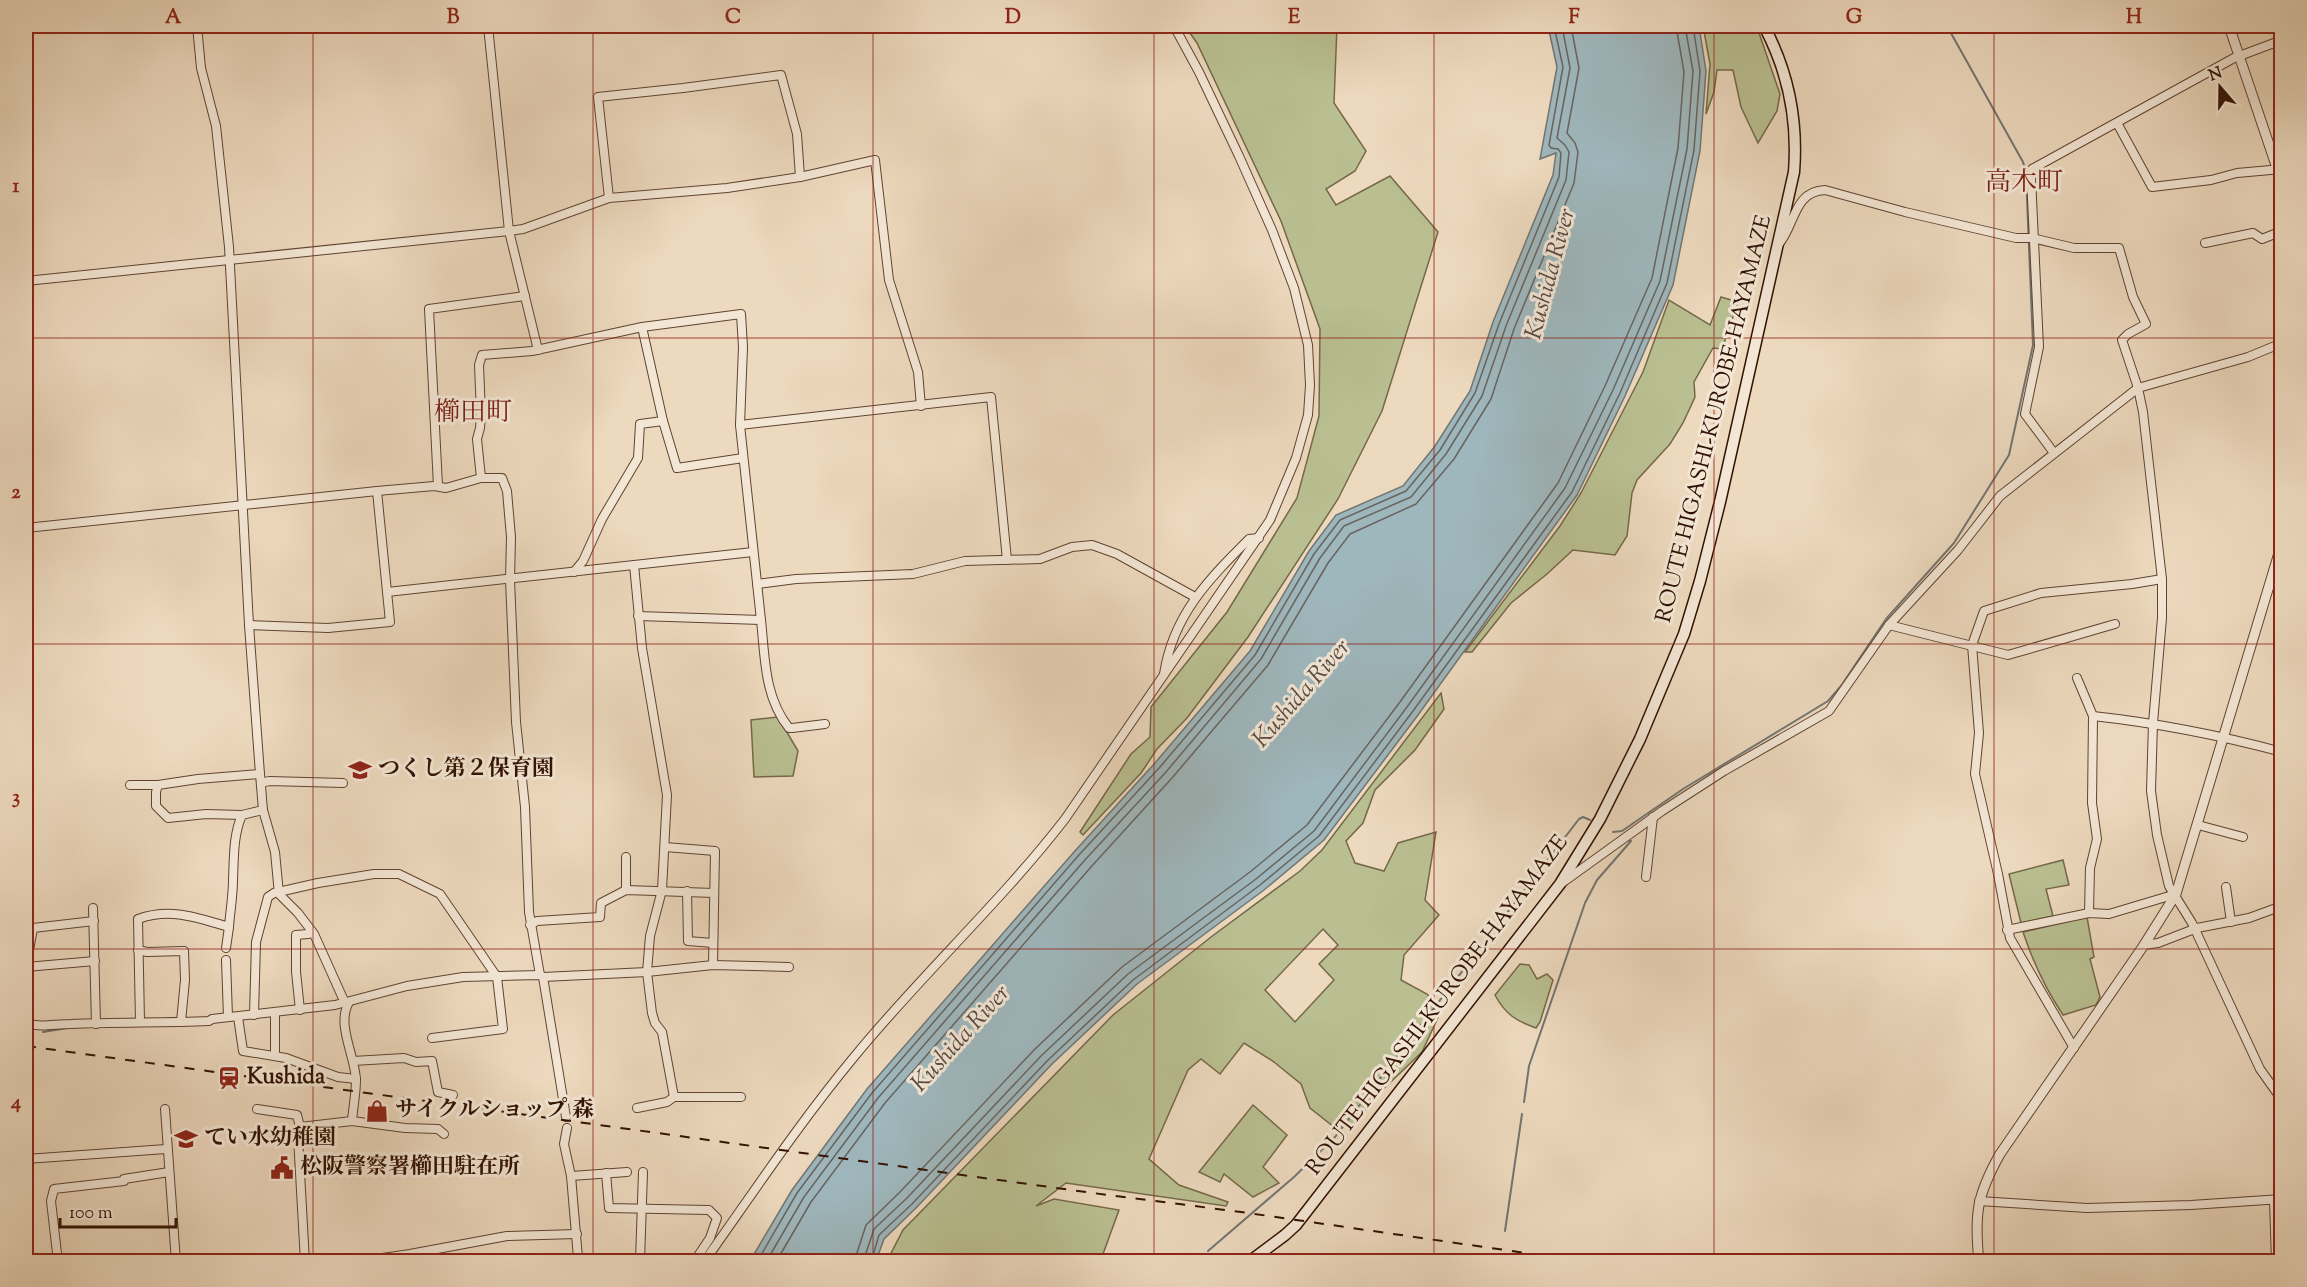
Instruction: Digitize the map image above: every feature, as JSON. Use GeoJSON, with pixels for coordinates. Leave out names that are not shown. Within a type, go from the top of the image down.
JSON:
{"type":"FeatureCollection","features":[{"type":"Feature","properties":{"kind":"main road","name":"ROUTE HIGASHI-KUROBE-HAYAMAZE"},"geometry":{"type":"LineString","coordinates":[[1249,1262],[1296,1225],[1560,884],[1619,783],[1684,634],[1720,502],[1794,172],[1795,145],[1791,103],[1783,70],[1764,26]]}},
{"type":"Feature","properties":{"kind":"street"},"geometry":{"type":"LineString","coordinates":[[197,26],[201,68],[216,126],[229,247],[249,626],[263,810],[275,852],[279,894],[314,934],[347,1003],[345,1023],[356,1079],[352,1121]]}},
{"type":"Feature","properties":{"kind":"street"},"geometry":{"type":"LineString","coordinates":[[488,26],[509,231],[538,350]]}},
{"type":"Feature","properties":{"kind":"street"},"geometry":{"type":"LineString","coordinates":[[704,1262],[785,1146],[853,1057],[1053,833],[1259,538],[1287,483],[1305,428],[1310,393],[1306,332],[1294,288],[1272,230],[1199,72],[1174,26]]}},
{"type":"Feature","properties":{"kind":"street"},"geometry":{"type":"LineString","coordinates":[[2229,26],[2282,183]]}},
{"type":"Feature","properties":{"kind":"street"},"geometry":{"type":"LineString","coordinates":[[2054,453],[2025,414],[2039,347],[2031,238],[2032,168],[2239,56],[2282,40]]}},
{"type":"Feature","properties":{"kind":"street"},"geometry":{"type":"LineString","coordinates":[[609,198],[598,97],[781,75],[797,134],[800,177]]}},
{"type":"Feature","properties":{"kind":"street"},"geometry":{"type":"LineString","coordinates":[[2117,123],[2152,187],[2211,180],[2237,173],[2279,170]]}},
{"type":"Feature","properties":{"kind":"street"},"geometry":{"type":"LineString","coordinates":[[26,281],[509,231],[523,229],[609,198],[727,188],[800,177],[875,160],[889,280],[918,372],[921,405]]}},
{"type":"Feature","properties":{"kind":"street"},"geometry":{"type":"LineString","coordinates":[[1777,247],[1785,237],[1801,200],[1820,190],[1830,190],[1905,213],[2074,248],[2119,248],[2133,297],[2146,324],[2122,340],[2138,388],[2143,412],[2162,579],[2162,618],[2153,723],[2151,791],[2153,811],[2169,886],[2192,923],[2260,1069],[2282,1100]]}},
{"type":"Feature","properties":{"kind":"street"},"geometry":{"type":"LineString","coordinates":[[2205,243],[2253,233],[2262,240],[2282,231]]}},
{"type":"Feature","properties":{"kind":"street"},"geometry":{"type":"LineString","coordinates":[[438,486],[429,309],[525,296]]}},
{"type":"Feature","properties":{"kind":"street"},"geometry":{"type":"LineString","coordinates":[[481,478],[477,439],[481,414],[480,359],[488,354],[538,350],[642,327],[741,314],[743,347],[740,425],[767,688],[789,728],[825,724]]}},
{"type":"Feature","properties":{"kind":"street"},"geometry":{"type":"LineString","coordinates":[[642,327],[663,421],[677,468],[743,458]]}},
{"type":"Feature","properties":{"kind":"street"},"geometry":{"type":"LineString","coordinates":[[1560,884],[1653,817],[1724,771],[1828,711],[1889,625],[1958,550],[2000,496],[2138,388],[2248,357],[2282,343]]}},
{"type":"Feature","properties":{"kind":"street"},"geometry":{"type":"LineString","coordinates":[[740,425],[991,397],[1007,560]]}},
{"type":"Feature","properties":{"kind":"street"},"geometry":{"type":"LineString","coordinates":[[574,572],[583,561],[602,519],[638,458],[640,424],[663,421]]}},
{"type":"Feature","properties":{"kind":"street"},"geometry":{"type":"LineString","coordinates":[[26,528],[376,491],[438,486],[446,488],[481,478],[502,478],[507,492],[511,537],[510,580],[516,722],[525,817],[530,925],[566,1117]]}},
{"type":"Feature","properties":{"kind":"street"},"geometry":{"type":"LineString","coordinates":[[249,626],[328,628],[390,622],[376,491]]}},
{"type":"Feature","properties":{"kind":"street"},"geometry":{"type":"LineString","coordinates":[[1164,675],[1167,656],[1195,597],[1249,539],[1259,538]]}},
{"type":"Feature","properties":{"kind":"street"},"geometry":{"type":"LineString","coordinates":[[1979,1262],[1976,1223],[1985,1182],[2000,1154],[2144,945],[2176,894],[2282,543]]}},
{"type":"Feature","properties":{"kind":"street"},"geometry":{"type":"LineString","coordinates":[[757,584],[796,579],[913,574],[965,561],[1040,559],[1078,545],[1099,546],[1195,597]]}},
{"type":"Feature","properties":{"kind":"street"},"geometry":{"type":"LineString","coordinates":[[387,592],[753,552]]}},
{"type":"Feature","properties":{"kind":"street"},"geometry":{"type":"LineString","coordinates":[[634,565],[642,648],[665,778],[667,806],[662,890],[650,936],[647,972],[652,1013],[655,1023],[662,1032],[674,1097]]}},
{"type":"Feature","properties":{"kind":"street"},"geometry":{"type":"LineString","coordinates":[[2074,1048],[2007,930],[1998,874],[1975,774],[1979,733],[1972,645],[1984,611],[2041,593],[2162,579]]}},
{"type":"Feature","properties":{"kind":"street"},"geometry":{"type":"LineString","coordinates":[[638,616],[761,620]]}},
{"type":"Feature","properties":{"kind":"street"},"geometry":{"type":"LineString","coordinates":[[1889,625],[2015,654],[2115,624]]}},
{"type":"Feature","properties":{"kind":"street"},"geometry":{"type":"LineString","coordinates":[[2077,678],[2093,716],[2092,803],[2097,838],[2090,868],[2089,913]]}},
{"type":"Feature","properties":{"kind":"street"},"geometry":{"type":"LineString","coordinates":[[2093,716],[2153,723],[2224,736],[2282,752]]}},
{"type":"Feature","properties":{"kind":"street"},"geometry":{"type":"LineString","coordinates":[[130,785],[158,785],[260,774]]}},
{"type":"Feature","properties":{"kind":"street"},"geometry":{"type":"LineString","coordinates":[[261,783],[343,783]]}},
{"type":"Feature","properties":{"kind":"street"},"geometry":{"type":"LineString","coordinates":[[158,785],[156,804],[168,818],[206,814],[242,815],[263,810]]}},
{"type":"Feature","properties":{"kind":"street"},"geometry":{"type":"LineString","coordinates":[[226,948],[233,879],[232,856],[242,815]]}},
{"type":"Feature","properties":{"kind":"street"},"geometry":{"type":"LineString","coordinates":[[1646,877],[1653,817]]}},
{"type":"Feature","properties":{"kind":"street"},"geometry":{"type":"LineString","coordinates":[[2198,825],[2243,837]]}},
{"type":"Feature","properties":{"kind":"street"},"geometry":{"type":"LineString","coordinates":[[665,847],[715,851],[713,965]]}},
{"type":"Feature","properties":{"kind":"street"},"geometry":{"type":"LineString","coordinates":[[626,857],[626,890]]}},
{"type":"Feature","properties":{"kind":"street"},"geometry":{"type":"LineString","coordinates":[[254,1015],[256,942],[267,900],[271,894],[318,883],[374,874],[399,874],[440,894],[497,977],[503,1029],[432,1038]]}},
{"type":"Feature","properties":{"kind":"street"},"geometry":{"type":"LineString","coordinates":[[2226,887],[2231,922]]}},
{"type":"Feature","properties":{"kind":"street"},"geometry":{"type":"LineString","coordinates":[[530,925],[537,921],[600,917],[601,903],[626,890],[714,893]]}},
{"type":"Feature","properties":{"kind":"street"},"geometry":{"type":"LineString","coordinates":[[687,891],[688,941],[713,943]]}},
{"type":"Feature","properties":{"kind":"street"},"geometry":{"type":"LineString","coordinates":[[2007,930],[2089,913],[2109,914],[2176,894]]}},
{"type":"Feature","properties":{"kind":"street"},"geometry":{"type":"LineString","coordinates":[[2144,945],[2158,943],[2193,929],[2249,918],[2282,906]]}},
{"type":"Feature","properties":{"kind":"street"},"geometry":{"type":"LineString","coordinates":[[93,908],[96,1024]]}},
{"type":"Feature","properties":{"kind":"street"},"geometry":{"type":"LineString","coordinates":[[140,1022],[138,920],[146,916],[183,913],[229,927]]}},
{"type":"Feature","properties":{"kind":"street"},"geometry":{"type":"LineString","coordinates":[[94,921],[33,928],[26,967],[95,961]]}},
{"type":"Feature","properties":{"kind":"street"},"geometry":{"type":"LineString","coordinates":[[300,1010],[296,972],[296,935],[308,934]]}},
{"type":"Feature","properties":{"kind":"street"},"geometry":{"type":"LineString","coordinates":[[138,950],[184,951],[185,980],[181,1022]]}},
{"type":"Feature","properties":{"kind":"street"},"geometry":{"type":"LineString","coordinates":[[226,960],[228,1017]]}},
{"type":"Feature","properties":{"kind":"street"},"geometry":{"type":"LineString","coordinates":[[26,1023],[38,1027],[72,1023],[209,1021],[347,1003],[408,986],[463,977],[647,972],[713,965],[789,967]]}},
{"type":"Feature","properties":{"kind":"street"},"geometry":{"type":"LineString","coordinates":[[274,1013],[275,1056]]}},
{"type":"Feature","properties":{"kind":"street"},"geometry":{"type":"LineString","coordinates":[[238,1017],[243,1051],[286,1058],[338,1077],[356,1079]]}},
{"type":"Feature","properties":{"kind":"street"},"geometry":{"type":"LineString","coordinates":[[353,1061],[404,1058],[416,1062],[432,1061],[438,1092],[453,1095]]}},
{"type":"Feature","properties":{"kind":"street"},"geometry":{"type":"LineString","coordinates":[[638,1108],[667,1102],[674,1097],[741,1097]]}},
{"type":"Feature","properties":{"kind":"street"},"geometry":{"type":"LineString","coordinates":[[165,1109],[166,1149],[176,1262]]}},
{"type":"Feature","properties":{"kind":"street"},"geometry":{"type":"LineString","coordinates":[[258,1109],[297,1115],[300,1127],[298,1137],[305,1262]]}},
{"type":"Feature","properties":{"kind":"street"},"geometry":{"type":"LineString","coordinates":[[300,1127],[352,1121],[382,1126],[438,1129],[444,1134]]}},
{"type":"Feature","properties":{"kind":"street"},"geometry":{"type":"LineString","coordinates":[[567,1128],[564,1143],[571,1176],[578,1258],[594,1259],[598,1262]]}},
{"type":"Feature","properties":{"kind":"street"},"geometry":{"type":"LineString","coordinates":[[26,1159],[166,1149]]}},
{"type":"Feature","properties":{"kind":"street"},"geometry":{"type":"LineString","coordinates":[[58,1262],[51,1201],[54,1189],[124,1181],[124,1179],[169,1172]]}},
{"type":"Feature","properties":{"kind":"street"},"geometry":{"type":"LineString","coordinates":[[571,1176],[627,1172]]}},
{"type":"Feature","properties":{"kind":"street"},"geometry":{"type":"LineString","coordinates":[[643,1172],[638,1261],[652,1262]]}},
{"type":"Feature","properties":{"kind":"street"},"geometry":{"type":"LineString","coordinates":[[606,1173],[609,1208],[709,1210],[717,1218],[711,1238],[694,1262]]}},
{"type":"Feature","properties":{"kind":"street"},"geometry":{"type":"LineString","coordinates":[[1979,1201],[2087,1208],[2278,1199],[2276,1262]]}},
{"type":"Feature","properties":{"kind":"street"},"geometry":{"type":"LineString","coordinates":[[355,1262],[507,1236],[577,1234]]}},
{"type":"Feature","properties":{"kind":"green space"},"geometry":{"type":"Polygon","coordinates":[[[1185,26],[1337,26],[1334,103],[1366,151],[1355,171],[1326,189],[1336,205],[1390,176],[1438,232],[1382,411],[1338,499],[1248,637],[1187,718],[1157,749],[1141,773],[1083,835],[1080,832],[1131,754],[1150,737],[1151,707],[1227,612],[1297,498],[1319,416],[1320,329],[1281,221],[1197,43],[1185,26]]]}},
{"type":"Feature","properties":{"kind":"green space"},"geometry":{"type":"Polygon","coordinates":[[[1703,26],[1750,26],[1758,30],[1780,94],[1777,111],[1758,143],[1741,107],[1733,70],[1717,70],[1714,92],[1706,114],[1710,64],[1703,26]]]}},
{"type":"Feature","properties":{"kind":"green space"},"geometry":{"type":"Polygon","coordinates":[[[1721,297],[1738,302],[1722,349],[1713,348],[1694,382],[1695,397],[1683,423],[1670,444],[1637,480],[1632,493],[1627,536],[1615,555],[1573,550],[1511,603],[1472,652],[1465,652],[1560,526],[1581,493],[1643,372],[1669,300],[1710,325],[1721,297]]]}},
{"type":"Feature","properties":{"kind":"green space"},"geometry":{"type":"Polygon","coordinates":[[[1441,693],[1444,709],[1415,750],[1375,790],[1363,823],[1346,841],[1355,863],[1384,871],[1398,843],[1436,832],[1425,900],[1439,915],[1404,955],[1401,980],[1427,994],[1442,1009],[1422,1052],[1375,1097],[1352,1127],[1334,1127],[1310,1108],[1301,1084],[1274,1062],[1244,1043],[1220,1074],[1201,1059],[1188,1070],[1149,1159],[1179,1185],[1228,1202],[1226,1206],[1066,1183],[1036,1206],[1054,1199],[1119,1210],[1103,1254],[1132,1261],[887,1261],[903,1230],[1113,1015],[1211,937],[1300,871],[1322,850],[1441,693]],[[1323,929],[1265,990],[1295,1022],[1334,980],[1319,964],[1338,945],[1323,929]]]}},
{"type":"Feature","properties":{"kind":"green space"},"geometry":{"type":"Polygon","coordinates":[[[778,717],[798,751],[793,776],[754,777],[751,720],[778,717]]]}},
{"type":"Feature","properties":{"kind":"green space"},"geometry":{"type":"Polygon","coordinates":[[[2063,860],[2069,885],[2046,889],[2053,916],[2021,923],[2009,874],[2063,860]]]}},
{"type":"Feature","properties":{"kind":"green space"},"geometry":{"type":"Polygon","coordinates":[[[2087,917],[2094,957],[2090,959],[2100,997],[2096,1005],[2063,1015],[2040,975],[2023,932],[2087,917]]]}},
{"type":"Feature","properties":{"kind":"green space"},"geometry":{"type":"Polygon","coordinates":[[[1520,964],[1529,965],[1537,979],[1547,974],[1553,980],[1536,1028],[1512,1016],[1495,995],[1520,964]]]}},
{"type":"Feature","properties":{"kind":"green space"},"geometry":{"type":"Polygon","coordinates":[[[1253,1105],[1287,1135],[1263,1167],[1279,1183],[1253,1197],[1224,1174],[1220,1182],[1199,1172],[1253,1105]]]}},
{"type":"Feature","properties":{"kind":"water","name":"Kushida River"},"geometry":{"type":"Polygon","coordinates":[[[1548,26],[1699,26],[1706,71],[1700,151],[1673,285],[1625,396],[1577,495],[1418,715],[1324,840],[1264,890],[1137,984],[1051,1065],[884,1239],[876,1261],[750,1261],[792,1190],[867,1089],[1155,763],[1250,651],[1309,551],[1336,515],[1403,486],[1435,446],[1470,391],[1493,322],[1553,175],[1556,153],[1540,159],[1557,67],[1548,26]]]}},
{"type":"Feature","properties":{"kind":"waterway"},"geometry":{"type":"LineString","coordinates":[[1613,832],[1622,831],[1683,789],[1828,701],[1841,686],[1886,619],[1954,543],[2009,455],[2033,345],[2026,173],[2023,162],[1947,26]]}},
{"type":"Feature","properties":{"kind":"waterway"},"geometry":{"type":"LineString","coordinates":[[1208,1251],[1294,1177],[1335,1137],[1579,819],[1583,817],[1590,820]]}},
{"type":"Feature","properties":{"kind":"waterway"},"geometry":{"type":"LineString","coordinates":[[1524,1102],[1529,1066],[1585,903],[1597,880],[1631,841],[1628,840]]}},
{"type":"Feature","properties":{"kind":"waterway"},"geometry":{"type":"LineString","coordinates":[[43,1032],[67,1028]]}},
{"type":"Feature","properties":{"kind":"waterway"},"geometry":{"type":"LineString","coordinates":[[1505,1231],[1522,1114]]}},
{"type":"Feature","properties":{"kind":"railway"},"geometry":{"type":"LineString","coordinates":[[26,1046],[1241,1212],[1588,1262]]}},
{"type":"Feature","properties":{"kind":"place","name":"つくし第２保育園"},"geometry":{"type":"Point","coordinates":[360,770]}},
{"type":"Feature","properties":{"kind":"place","name":"Kushida"},"geometry":{"type":"Point","coordinates":[229,1078]}},
{"type":"Feature","properties":{"kind":"place","name":"サイクルショップ 森"},"geometry":{"type":"Point","coordinates":[377,1111]}},
{"type":"Feature","properties":{"kind":"place","name":"てい水幼稚園"},"geometry":{"type":"Point","coordinates":[186,1139]}},
{"type":"Feature","properties":{"kind":"place","name":"松阪警察署櫛田駐在所"},"geometry":{"type":"Point","coordinates":[282,1168]}},
{"type":"Feature","properties":{"kind":"district","name":"高木町"},"geometry":{"type":"Point","coordinates":[2024,183]}},
{"type":"Feature","properties":{"kind":"district","name":"櫛田町"},"geometry":{"type":"Point","coordinates":[473,413]}}]}
